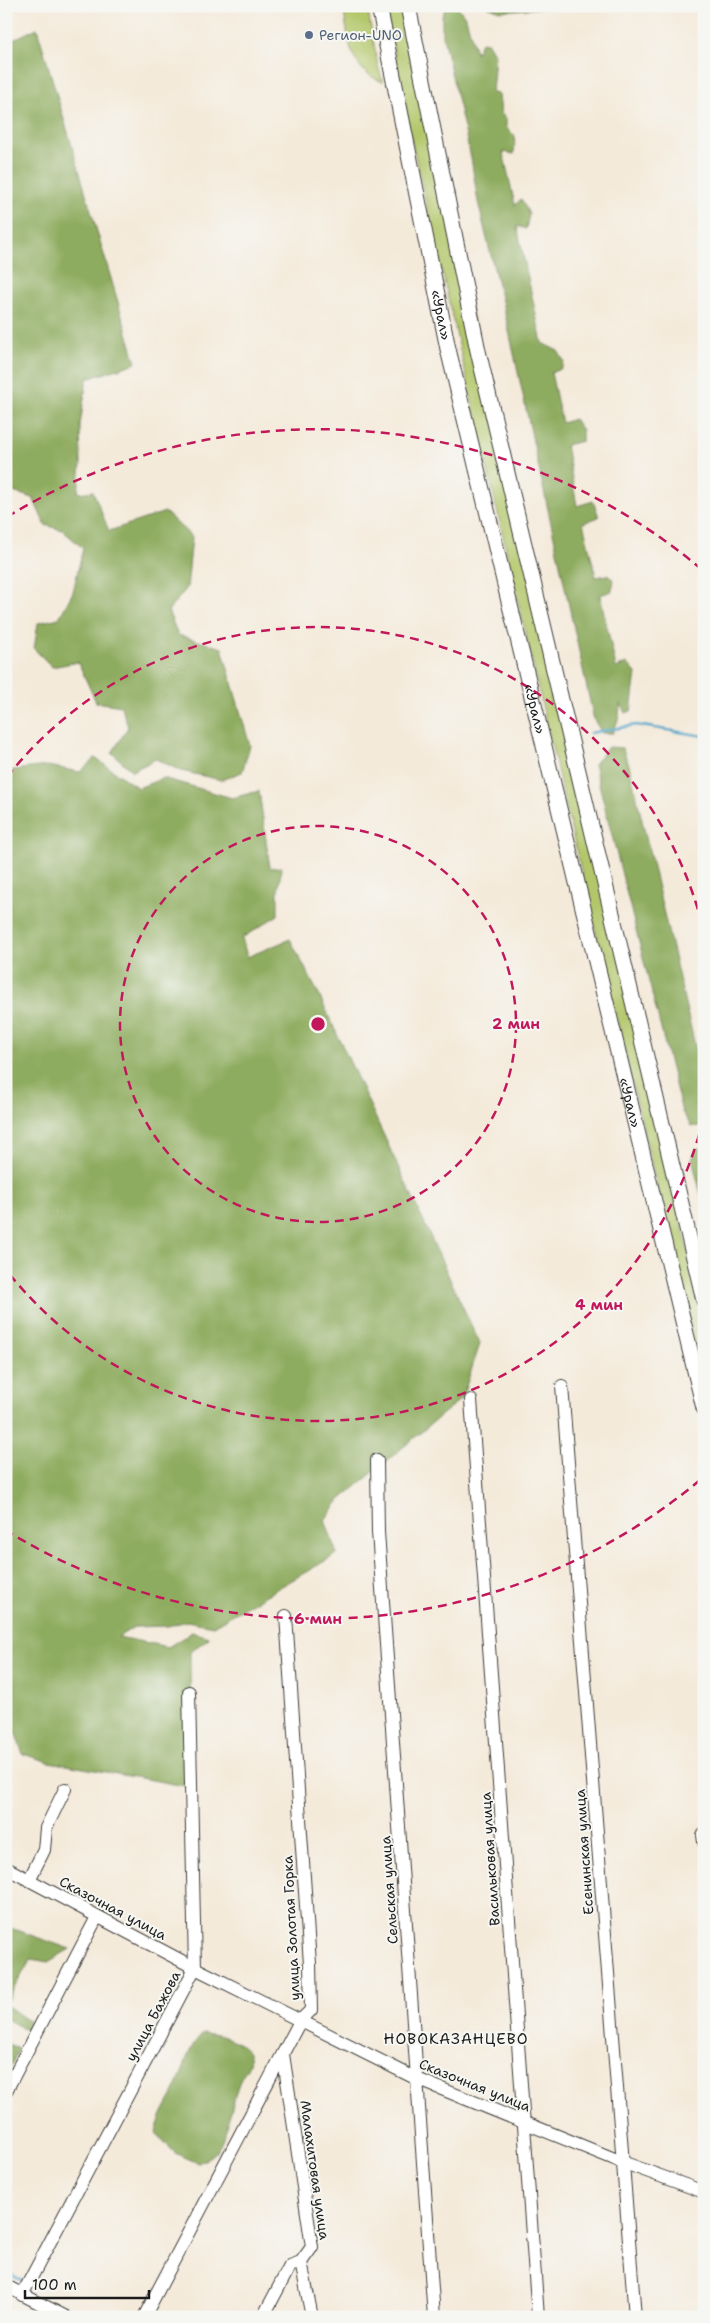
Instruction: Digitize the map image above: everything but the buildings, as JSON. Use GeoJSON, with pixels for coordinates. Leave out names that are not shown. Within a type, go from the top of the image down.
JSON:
{"type":"FeatureCollection","features":[{"type":"Feature","properties":{"kind":"main road","name":"«Урал»"},"geometry":{"type":"LineString","coordinates":[[379,6],[448,349],[704,1408]]}},
{"type":"Feature","properties":{"kind":"main road","name":"«Урал»"},"geometry":{"type":"LineString","coordinates":[[408,6],[478,351],[704,1300]]}},
{"type":"Feature","properties":{"kind":"street","name":"Есенинская улица"},"geometry":{"type":"LineString","coordinates":[[562,1386],[635,2317]]}},
{"type":"Feature","properties":{"kind":"street","name":"Васильковая улица"},"geometry":{"type":"LineString","coordinates":[[471,1400],[538,2317]]}},
{"type":"Feature","properties":{"kind":"street","name":"Сельская улица"},"geometry":{"type":"LineString","coordinates":[[377,1460],[378,1532],[434,2317]]}},
{"type":"Feature","properties":{"kind":"street","name":"улица Золотая Горка"},"geometry":{"type":"LineString","coordinates":[[144,2317],[300,2021],[311,2010],[310,1964],[286,1616]]}},
{"type":"Feature","properties":{"kind":"street","name":"улица Бажова"},"geometry":{"type":"LineString","coordinates":[[22,2295],[195,1968],[188,1692]]}},
{"type":"Feature","properties":{"kind":"street"},"geometry":{"type":"LineString","coordinates":[[29,1880],[44,1850],[46,1828],[65,1788]]}},
{"type":"Feature","properties":{"kind":"street","name":"Сказочная улица"},"geometry":{"type":"LineString","coordinates":[[6,1868],[195,1968],[417,2079],[622,2162],[704,2192]]}},
{"type":"Feature","properties":{"kind":"street"},"geometry":{"type":"LineString","coordinates":[[6,2091],[97,1917]]}},
{"type":"Feature","properties":{"kind":"street","name":"Малахитовая улица"},"geometry":{"type":"LineString","coordinates":[[283,2054],[312,2247],[301,2262]]}},
{"type":"Feature","properties":{"kind":"street"},"geometry":{"type":"LineString","coordinates":[[263,2317],[290,2266],[301,2262],[312,2317]]}},
{"type":"Feature","properties":{"kind":"street"},"geometry":{"type":"LineString","coordinates":[[7,2287],[66,2317]]}},
{"type":"Feature","properties":{"kind":"green space"},"geometry":{"type":"Polygon","coordinates":[[[343,6],[367,6],[378,66],[383,82],[362,69],[356,61],[349,41],[343,6]]]}},
{"type":"Feature","properties":{"kind":"green space"},"geometry":{"type":"Polygon","coordinates":[[[385,6],[401,6],[704,1320],[704,1382],[563,795],[411,138],[385,6]]]}},
{"type":"Feature","properties":{"kind":"green space"},"geometry":{"type":"Polygon","coordinates":[[[457,6],[466,18],[476,53],[481,42],[488,43],[495,55],[492,93],[499,94],[501,114],[506,118],[506,127],[515,136],[514,154],[503,152],[515,205],[521,199],[529,214],[526,229],[517,226],[542,343],[558,351],[564,361],[562,368],[551,373],[562,423],[574,419],[582,430],[582,441],[566,445],[577,506],[593,501],[599,517],[583,523],[596,577],[607,575],[614,580],[612,591],[600,595],[616,668],[627,663],[636,673],[631,711],[625,713],[620,703],[619,717],[613,733],[602,733],[594,720],[507,322],[478,202],[471,158],[442,33],[442,16],[446,7],[457,6]]]}},
{"type":"Feature","properties":{"kind":"green space"},"geometry":{"type":"Polygon","coordinates":[[[487,6],[569,6],[500,11],[487,6]]]}},
{"type":"Feature","properties":{"kind":"green space"},"geometry":{"type":"Polygon","coordinates":[[[37,28],[136,363],[87,379],[80,425],[81,464],[78,493],[93,491],[109,531],[165,512],[192,537],[187,588],[168,611],[178,635],[222,648],[250,746],[242,772],[221,780],[181,771],[156,759],[132,771],[112,753],[128,727],[121,706],[96,702],[78,662],[52,667],[34,649],[38,623],[59,618],[73,592],[83,548],[62,530],[45,525],[33,498],[6,490],[6,43],[37,28]]]}},
{"type":"Feature","properties":{"kind":"green space"},"geometry":{"type":"Polygon","coordinates":[[[608,747],[622,748],[629,765],[704,1084],[704,1127],[691,1126],[682,1112],[594,764],[608,747]]]}},
{"type":"Feature","properties":{"kind":"green space"},"geometry":{"type":"Polygon","coordinates":[[[95,758],[138,788],[163,778],[232,798],[259,791],[270,868],[282,867],[278,890],[278,915],[242,938],[247,957],[290,939],[319,995],[480,1344],[462,1398],[340,1500],[325,1520],[337,1554],[213,1626],[187,1621],[168,1626],[134,1627],[118,1637],[168,1647],[192,1632],[210,1637],[190,1652],[191,1787],[49,1762],[23,1754],[13,1727],[6,1726],[6,771],[47,766],[80,772],[95,758]]]}},
{"type":"Feature","properties":{"kind":"green space"},"geometry":{"type":"Polygon","coordinates":[[[704,1147],[704,1206],[692,1159],[696,1149],[704,1147]]]}},
{"type":"Feature","properties":{"kind":"green space"},"geometry":{"type":"Polygon","coordinates":[[[8,1927],[70,1949],[48,1962],[31,1959],[6,2002],[6,1928],[8,1927]]]}},
{"type":"Feature","properties":{"kind":"green space"},"geometry":{"type":"Polygon","coordinates":[[[6,2005],[33,2024],[28,2031],[6,2019],[6,2005]]]}},
{"type":"Feature","properties":{"kind":"green space"},"geometry":{"type":"Polygon","coordinates":[[[203,2033],[223,2036],[236,2042],[246,2050],[250,2059],[240,2080],[225,2133],[219,2147],[210,2157],[198,2163],[175,2153],[156,2133],[190,2051],[203,2033]]]}},
{"type":"Feature","properties":{"kind":"green space"},"geometry":{"type":"Polygon","coordinates":[[[6,2043],[19,2049],[6,2076],[6,2043]]]}},
{"type":"Feature","properties":{"kind":"waterway"},"geometry":{"type":"LineString","coordinates":[[590,733],[636,725],[704,736]]}},
{"type":"Feature","properties":{"kind":"waterway"},"geometry":{"type":"LineString","coordinates":[[6,2272],[22,2281]]}},
{"type":"Feature","properties":{"kind":"place","name":"Регион-UNO"},"geometry":{"type":"Point","coordinates":[309,35]}},
{"type":"Feature","properties":{"kind":"district","name":"НОВОКАЗАНЦЕВО"},"geometry":{"type":"Point","coordinates":[456,2039]}}]}
